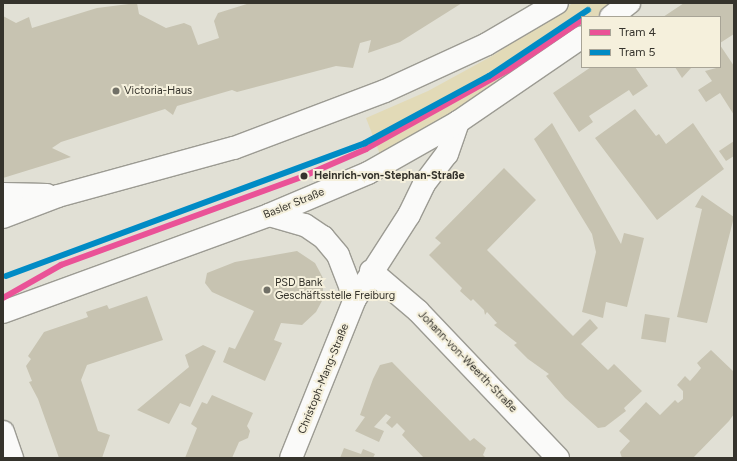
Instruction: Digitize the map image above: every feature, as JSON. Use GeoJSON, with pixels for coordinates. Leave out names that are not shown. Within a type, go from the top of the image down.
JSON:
{"type":"FeatureCollection","features":[{"type":"Feature","properties":{"kind":"main road"},"geometry":{"type":"LineString","coordinates":[[3,217],[58,196],[234,148],[385,91],[487,44],[557,3]]}},
{"type":"Feature","properties":{"kind":"main road"},"geometry":{"type":"LineString","coordinates":[[611,16],[629,3]]}},
{"type":"Feature","properties":{"kind":"main road","name":"Basler Straße"},"geometry":{"type":"LineString","coordinates":[[3,312],[268,215],[368,173],[458,122],[581,38]]}},
{"type":"Feature","properties":{"kind":"main road","name":"Christoph-Mang-Straße"},"geometry":{"type":"LineString","coordinates":[[291,458],[355,299],[371,271],[409,215],[424,184],[447,154],[458,122]]}},
{"type":"Feature","properties":{"kind":"main road"},"geometry":{"type":"LineString","coordinates":[[3,194],[58,196]]}},
{"type":"Feature","properties":{"kind":"main road"},"geometry":{"type":"LineString","coordinates":[[268,215],[305,225],[323,237],[338,255],[355,299]]}},
{"type":"Feature","properties":{"kind":"main road","name":"Johann-von-Weerth-Straße"},"geometry":{"type":"LineString","coordinates":[[371,271],[418,311],[558,458]]}},
{"type":"Feature","properties":{"kind":"main road"},"geometry":{"type":"LineString","coordinates":[[3,432],[12,458]]}},
{"type":"Feature","properties":{"kind":"shaded area"},"geometry":{"type":"Polygon","coordinates":[[[573,3],[616,3],[597,16],[581,16],[581,28],[451,117],[381,157],[366,118],[428,91],[492,56],[573,3]]]}},
{"type":"Feature","properties":{"kind":"building","name":"Victoria-Haus"},"geometry":{"type":"Polygon","coordinates":[[[137,3],[139,14],[166,28],[184,23],[191,26],[198,45],[219,38],[214,21],[218,13],[250,3],[462,3],[400,42],[368,53],[371,40],[360,43],[353,68],[336,66],[237,92],[232,90],[177,106],[173,115],[165,109],[61,142],[52,148],[71,157],[3,178],[3,16],[16,23],[29,17],[32,28],[97,8],[137,3]]]}},
{"type":"Feature","properties":{"kind":"building"},"geometry":{"type":"Polygon","coordinates":[[[684,3],[734,3],[734,34],[721,42],[721,16],[664,16],[684,3]]]}},
{"type":"Feature","properties":{"kind":"building"},"geometry":{"type":"Polygon","coordinates":[[[721,46],[734,66],[734,115],[720,93],[706,102],[698,90],[712,81],[705,71],[721,68],[721,46]]]}},
{"type":"Feature","properties":{"kind":"building"},"geometry":{"type":"Polygon","coordinates":[[[590,68],[636,68],[648,86],[633,96],[629,90],[589,116],[593,122],[579,132],[553,93],[590,68]]]}},
{"type":"Feature","properties":{"kind":"building"},"geometry":{"type":"Polygon","coordinates":[[[676,68],[691,68],[682,78],[676,68]]]}},
{"type":"Feature","properties":{"kind":"building"},"geometry":{"type":"Polygon","coordinates":[[[635,109],[656,136],[659,134],[666,144],[693,123],[724,169],[657,220],[595,138],[635,109]]]}},
{"type":"Feature","properties":{"kind":"building"},"geometry":{"type":"Polygon","coordinates":[[[552,123],[621,244],[624,233],[644,238],[627,307],[606,302],[603,318],[582,312],[596,252],[592,234],[534,139],[552,123]]]}},
{"type":"Feature","properties":{"kind":"building"},"geometry":{"type":"Polygon","coordinates":[[[734,141],[734,156],[726,161],[719,151],[734,141]]]}},
{"type":"Feature","properties":{"kind":"building"},"geometry":{"type":"Polygon","coordinates":[[[504,168],[536,200],[487,250],[573,336],[590,319],[598,328],[581,344],[608,370],[614,364],[642,391],[624,408],[626,411],[605,427],[598,428],[565,398],[546,376],[549,374],[528,359],[514,345],[517,343],[494,325],[497,323],[487,312],[485,315],[484,310],[473,299],[471,301],[460,291],[462,288],[429,255],[441,243],[435,238],[504,168]]]}},
{"type":"Feature","properties":{"kind":"building"},"geometry":{"type":"Polygon","coordinates":[[[702,195],[734,217],[707,323],[677,317],[702,209],[695,207],[702,195]]]}},
{"type":"Feature","properties":{"kind":"building","name":"PSD Bank Geschäftsstelle Freiburg"},"geometry":{"type":"Polygon","coordinates":[[[297,251],[315,263],[323,278],[323,299],[316,312],[302,325],[281,323],[274,340],[282,343],[265,381],[223,362],[229,347],[235,349],[254,311],[212,292],[205,283],[207,273],[235,262],[297,251]]]}},
{"type":"Feature","properties":{"kind":"building"},"geometry":{"type":"Polygon","coordinates":[[[147,296],[163,340],[87,365],[81,380],[98,431],[110,435],[102,458],[59,458],[38,399],[29,382],[32,381],[26,366],[31,359],[28,356],[44,332],[88,317],[86,312],[107,305],[109,309],[147,296]]]}},
{"type":"Feature","properties":{"kind":"building"},"geometry":{"type":"Polygon","coordinates":[[[645,314],[670,318],[666,343],[641,339],[645,314]]]}},
{"type":"Feature","properties":{"kind":"building"},"geometry":{"type":"Polygon","coordinates":[[[203,345],[216,351],[190,407],[180,403],[169,424],[137,410],[189,367],[185,355],[203,345]]]}},
{"type":"Feature","properties":{"kind":"building"},"geometry":{"type":"Polygon","coordinates":[[[711,350],[734,372],[734,414],[729,421],[693,458],[622,458],[620,452],[630,441],[619,431],[646,402],[660,415],[675,400],[678,403],[683,399],[683,391],[677,385],[685,376],[690,381],[701,368],[697,363],[711,350]]]}},
{"type":"Feature","properties":{"kind":"building"},"geometry":{"type":"Polygon","coordinates":[[[392,362],[470,441],[474,438],[486,448],[483,455],[486,458],[424,458],[402,435],[405,431],[397,423],[392,428],[386,423],[391,417],[386,414],[374,427],[384,431],[379,442],[355,431],[365,417],[360,415],[373,379],[380,365],[392,362]]]}},
{"type":"Feature","properties":{"kind":"building"},"geometry":{"type":"Polygon","coordinates":[[[212,395],[253,413],[247,426],[250,431],[248,438],[239,442],[232,458],[185,458],[197,428],[191,424],[202,402],[207,404],[212,395]]]}},
{"type":"Feature","properties":{"kind":"building"},"geometry":{"type":"Polygon","coordinates":[[[344,448],[361,454],[363,449],[375,454],[373,458],[340,458],[344,448]]]}},
{"type":"Feature","properties":{"kind":"tram line","name":"5"},"geometry":{"type":"LineString","coordinates":[[6,276],[365,143],[489,76],[588,10]]}},
{"type":"Feature","properties":{"kind":"tram line","name":"4"},"geometry":{"type":"LineString","coordinates":[[3,298],[61,265],[304,176],[366,149],[508,70],[581,21]]}},
{"type":"Feature","properties":{"kind":"place","name":"Victoria-Haus"},"geometry":{"type":"Point","coordinates":[116,91]}},
{"type":"Feature","properties":{"kind":"place","name":"Heinrich-von-Stephan-Straße"},"geometry":{"type":"Point","coordinates":[304,176]}},
{"type":"Feature","properties":{"kind":"place","name":"PSD Bank Geschäftsstelle Freiburg"},"geometry":{"type":"Point","coordinates":[267,290]}}]}
